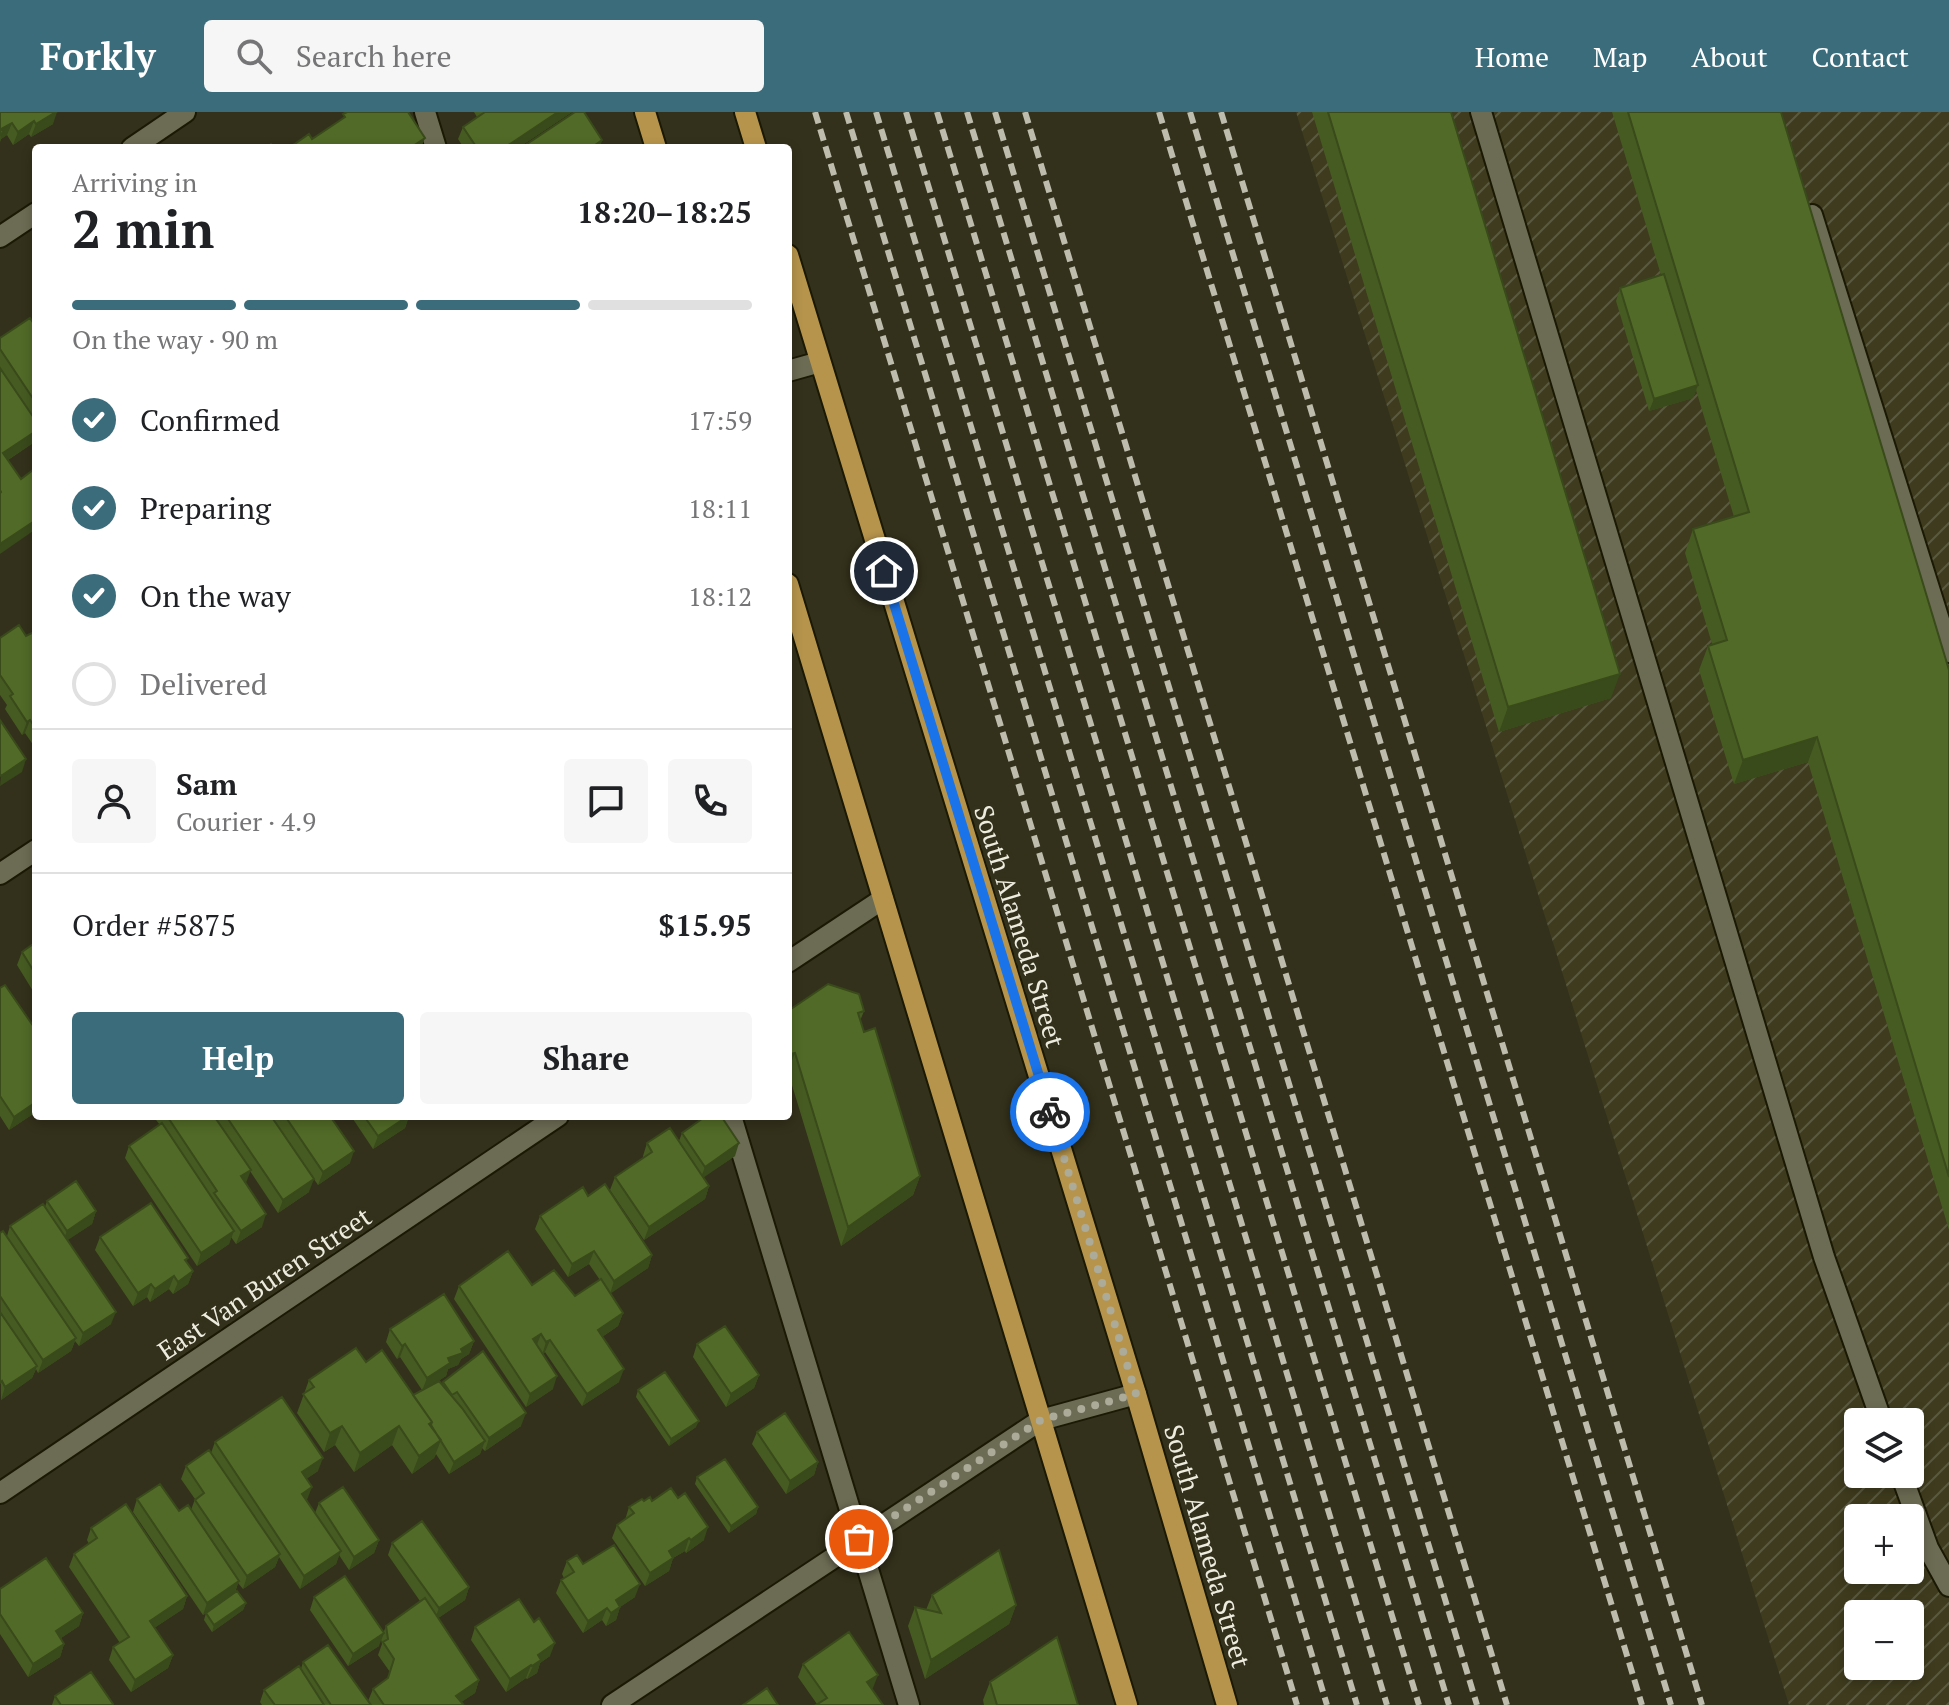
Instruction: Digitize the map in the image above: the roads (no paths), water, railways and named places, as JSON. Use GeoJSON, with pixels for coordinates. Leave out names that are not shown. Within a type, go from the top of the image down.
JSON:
{"type":"FeatureCollection","features":[{"type":"Feature","properties":{"kind":"main road"},"geometry":{"type":"LineString","coordinates":[[645,112],[655,144]]}},
{"type":"Feature","properties":{"kind":"main road"},"geometry":{"type":"LineString","coordinates":[[745,112],[755,144]]}},
{"type":"Feature","properties":{"kind":"main road","name":"South Alameda Street"},"geometry":{"type":"LineString","coordinates":[[792,268],[1136,1394],[1227,1705]]}},
{"type":"Feature","properties":{"kind":"main road"},"geometry":{"type":"LineString","coordinates":[[792,597],[1127,1705]]}},
{"type":"Feature","properties":{"kind":"street"},"geometry":{"type":"LineString","coordinates":[[138,144],[185,112]]}},
{"type":"Feature","properties":{"kind":"street"},"geometry":{"type":"LineString","coordinates":[[425,112],[435,144]]}},
{"type":"Feature","properties":{"kind":"street"},"geometry":{"type":"LineString","coordinates":[[1481,112],[1824,1257],[1877,1408]]}},
{"type":"Feature","properties":{"kind":"street"},"geometry":{"type":"LineString","coordinates":[[1808,202],[1949,652]]}},
{"type":"Feature","properties":{"kind":"street"},"geometry":{"type":"LineString","coordinates":[[0,237],[32,216]]}},
{"type":"Feature","properties":{"kind":"street"},"geometry":{"type":"LineString","coordinates":[[792,370],[820,362]]}},
{"type":"Feature","properties":{"kind":"street"},"geometry":{"type":"LineString","coordinates":[[0,874],[32,853]]}},
{"type":"Feature","properties":{"kind":"street"},"geometry":{"type":"LineString","coordinates":[[792,959],[883,899]]}},
{"type":"Feature","properties":{"kind":"street","name":"East Van Buren Street"},"geometry":{"type":"LineString","coordinates":[[0,1493],[552,1120]]}},
{"type":"Feature","properties":{"kind":"street"},"geometry":{"type":"LineString","coordinates":[[732,1120],[909,1705]]}},
{"type":"Feature","properties":{"kind":"street"},"geometry":{"type":"LineString","coordinates":[[612,1705],[1041,1420],[1136,1394]]}},
{"type":"Feature","properties":{"kind":"street"},"geometry":{"type":"LineString","coordinates":[[1906,1488],[1928,1548],[1949,1586]]}},
{"type":"Feature","properties":{"kind":"railway"},"geometry":{"type":"LineString","coordinates":[[815,112],[1297,1705]]}},
{"type":"Feature","properties":{"kind":"railway"},"geometry":{"type":"LineString","coordinates":[[846,112],[1327,1705]]}},
{"type":"Feature","properties":{"kind":"railway"},"geometry":{"type":"LineString","coordinates":[[876,112],[1357,1705]]}},
{"type":"Feature","properties":{"kind":"railway"},"geometry":{"type":"LineString","coordinates":[[906,112],[1387,1705]]}},
{"type":"Feature","properties":{"kind":"railway"},"geometry":{"type":"LineString","coordinates":[[937,112],[1419,1705]]}},
{"type":"Feature","properties":{"kind":"railway"},"geometry":{"type":"LineString","coordinates":[[967,112],[1449,1705]]}},
{"type":"Feature","properties":{"kind":"railway"},"geometry":{"type":"LineString","coordinates":[[995,112],[1477,1705]]}},
{"type":"Feature","properties":{"kind":"railway"},"geometry":{"type":"LineString","coordinates":[[1025,112],[1507,1705]]}},
{"type":"Feature","properties":{"kind":"railway"},"geometry":{"type":"LineString","coordinates":[[1159,112],[1642,1705]]}},
{"type":"Feature","properties":{"kind":"railway"},"geometry":{"type":"LineString","coordinates":[[1190,112],[1671,1705]]}},
{"type":"Feature","properties":{"kind":"railway"},"geometry":{"type":"LineString","coordinates":[[1221,112],[1702,1705]]}}]}
